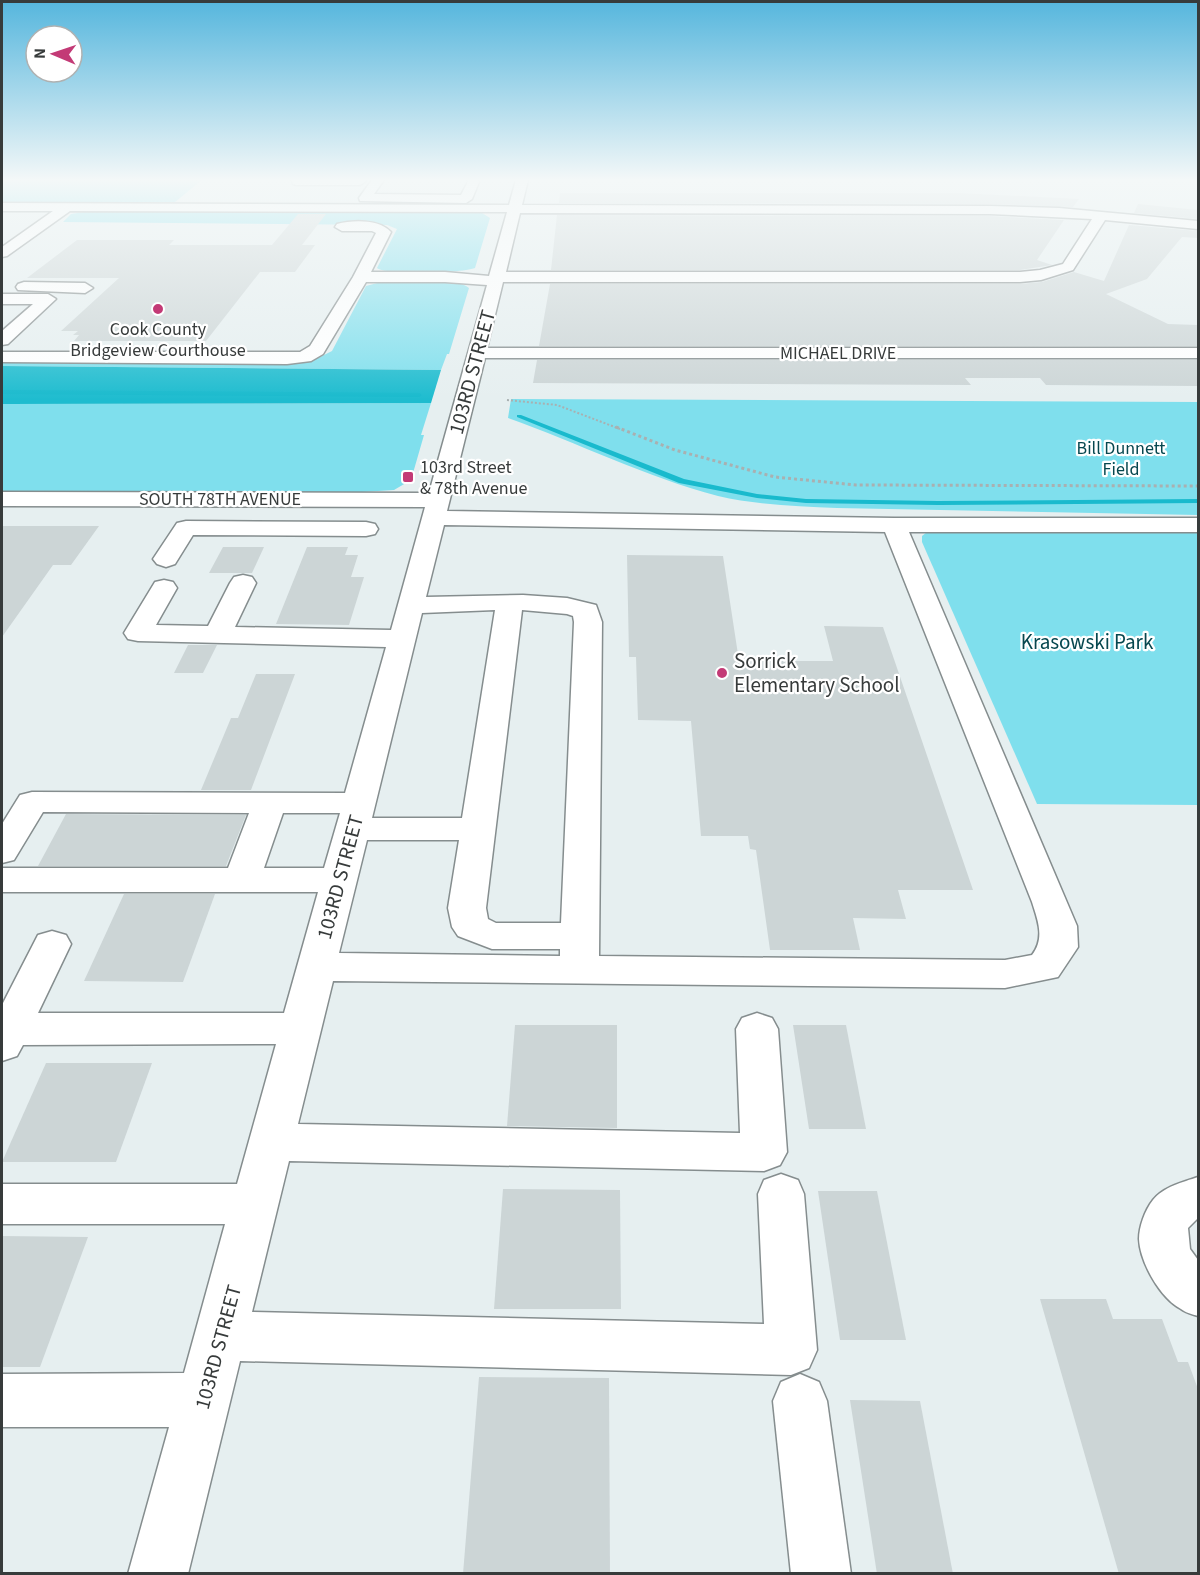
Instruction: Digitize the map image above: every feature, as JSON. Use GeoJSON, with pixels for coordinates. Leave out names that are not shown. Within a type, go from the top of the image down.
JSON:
{"type":"FeatureCollection","features":[{"type":"Feature","properties":{"kind":"street"},"geometry":{"type":"LineString","coordinates":[[2,357],[287,359],[305,357],[317,350],[373,254]]}},
{"type":"Feature","properties":{"kind":"street","name":"103RD STREET"},"geometry":{"type":"LineString","coordinates":[[158,1574],[503,254]]}},
{"type":"Feature","properties":{"kind":"street"},"geometry":{"type":"LineString","coordinates":[[361,277],[990,278],[1030,276],[1068,267],[1077,254]]}},
{"type":"Feature","properties":{"kind":"street"},"geometry":{"type":"LineString","coordinates":[[2,287],[85,288]]}},
{"type":"Feature","properties":{"kind":"street"},"geometry":{"type":"LineString","coordinates":[[2,299],[48,299],[3,337]]}},
{"type":"Feature","properties":{"kind":"street","name":"MICHAEL DRIVE"},"geometry":{"type":"LineString","coordinates":[[477,353],[1198,353]]}},
{"type":"Feature","properties":{"kind":"street","name":"SOUTH 78TH AVENUE"},"geometry":{"type":"LineString","coordinates":[[2,499],[277,499],[436,509],[894,525],[1198,525]]}},
{"type":"Feature","properties":{"kind":"street"},"geometry":{"type":"LineString","coordinates":[[259,529],[277,499]]}},
{"type":"Feature","properties":{"kind":"street"},"geometry":{"type":"LineString","coordinates":[[316,967],[579,953],[980,974],[1005,974],[1044,967],[1059,947],[1058,926],[1050,902],[894,525]]}},
{"type":"Feature","properties":{"kind":"street"},"geometry":{"type":"LineString","coordinates":[[166,559],[186,528],[366,529]]}},
{"type":"Feature","properties":{"kind":"street"},"geometry":{"type":"LineString","coordinates":[[218,634],[243,583]]}},
{"type":"Feature","properties":{"kind":"street"},"geometry":{"type":"LineString","coordinates":[[164,588],[138,633],[402,639]]}},
{"type":"Feature","properties":{"kind":"street"},"geometry":{"type":"LineString","coordinates":[[411,605],[510,604],[570,606],[586,610],[588,622],[579,953]]}},
{"type":"Feature","properties":{"kind":"street"},"geometry":{"type":"LineString","coordinates":[[510,604],[467,908],[471,927],[492,936],[579,953]]}},
{"type":"Feature","properties":{"kind":"street"},"geometry":{"type":"LineString","coordinates":[[2,852],[32,802],[270,803],[356,816],[478,830]]}},
{"type":"Feature","properties":{"kind":"street"},"geometry":{"type":"LineString","coordinates":[[242,880],[270,803]]}},
{"type":"Feature","properties":{"kind":"street"},"geometry":{"type":"LineString","coordinates":[[2,880],[339,880]]}},
{"type":"Feature","properties":{"kind":"street"},"geometry":{"type":"LineString","coordinates":[[52,944],[5,1037],[301,1028]]}},
{"type":"Feature","properties":{"kind":"street"},"geometry":{"type":"LineString","coordinates":[[271,1142],[764,1152],[757,1029]]}},
{"type":"Feature","properties":{"kind":"street"},"geometry":{"type":"LineString","coordinates":[[220,1336],[790,1350],[781,1194]]}},
{"type":"Feature","properties":{"kind":"street"},"geometry":{"type":"LineString","coordinates":[[1198,1197],[1182,1201],[1169,1212],[1162,1228],[1164,1246],[1173,1267],[1198,1293]]}},
{"type":"Feature","properties":{"kind":"street"},"geometry":{"type":"LineString","coordinates":[[2,1204],[255,1204]]}},
{"type":"Feature","properties":{"kind":"street"},"geometry":{"type":"LineString","coordinates":[[2,1400],[204,1401]]}},
{"type":"Feature","properties":{"kind":"street"},"geometry":{"type":"LineString","coordinates":[[800,1401],[821,1574]]}},
{"type":"Feature","properties":{"kind":"path"},"geometry":{"type":"LineString","coordinates":[[507,400],[557,405],[675,450],[775,477],[813,482],[856,485],[1198,486]]}},
{"type":"Feature","properties":{"kind":"green space"},"geometry":{"type":"Polygon","coordinates":[[[384,254],[479,254],[475,268],[467,270],[409,273],[384,271],[377,268],[384,254]]]}},
{"type":"Feature","properties":{"kind":"green space"},"geometry":{"type":"Polygon","coordinates":[[[440,281],[462,284],[469,288],[449,354],[441,370],[2,366],[2,362],[259,363],[316,359],[332,351],[366,286],[381,282],[440,281]]]}},
{"type":"Feature","properties":{"kind":"green space","name":"Bill Dunnett Field"},"geometry":{"type":"Polygon","coordinates":[[[511,399],[1198,402],[1198,515],[837,508],[777,505],[732,499],[638,470],[508,418],[511,399]]]}},
{"type":"Feature","properties":{"kind":"green space"},"geometry":{"type":"Polygon","coordinates":[[[431,403],[411,480],[394,490],[346,493],[2,494],[2,404],[431,403]]]}},
{"type":"Feature","properties":{"kind":"green space","name":"Krasowski Park"},"geometry":{"type":"Polygon","coordinates":[[[1189,528],[1198,531],[1198,805],[1037,804],[922,542],[922,536],[927,532],[1189,528]]]}},
{"type":"Feature","properties":{"kind":"shaded area"},"geometry":{"type":"Polygon","coordinates":[[[2,366],[441,370],[431,403],[2,404],[2,366]]]}},
{"type":"Feature","properties":{"kind":"building","name":"Cook County Bridgeview Courthouse"},"geometry":{"type":"Polygon","coordinates":[[[59,254],[309,254],[295,272],[260,272],[206,341],[74,341],[79,335],[73,335],[78,331],[61,331],[119,278],[27,278],[59,254]]]}},
{"type":"Feature","properties":{"kind":"building"},"geometry":{"type":"Polygon","coordinates":[[[553,254],[1041,254],[1037,260],[1052,265],[1020,270],[551,270],[553,254]]]}},
{"type":"Feature","properties":{"kind":"building"},"geometry":{"type":"Polygon","coordinates":[[[1116,254],[1168,254],[1147,279],[1106,294],[1168,324],[1198,325],[1198,346],[539,346],[550,284],[1020,284],[1042,282],[1074,272],[1104,281],[1116,254]]]}},
{"type":"Feature","properties":{"kind":"building"},"geometry":{"type":"Polygon","coordinates":[[[537,360],[1198,360],[1198,386],[1046,385],[1040,378],[965,378],[971,385],[533,383],[537,360]]]}},
{"type":"Feature","properties":{"kind":"building"},"geometry":{"type":"Polygon","coordinates":[[[2,526],[99,526],[71,565],[53,565],[2,637],[2,526]]]}},
{"type":"Feature","properties":{"kind":"building"},"geometry":{"type":"Polygon","coordinates":[[[223,547],[264,547],[252,573],[209,573],[223,547]]]}},
{"type":"Feature","properties":{"kind":"building"},"geometry":{"type":"Polygon","coordinates":[[[307,547],[348,547],[345,555],[358,555],[351,577],[364,577],[349,625],[276,624],[307,547]]]}},
{"type":"Feature","properties":{"kind":"building"},"geometry":{"type":"Polygon","coordinates":[[[627,555],[723,556],[739,661],[833,661],[824,626],[883,627],[973,890],[898,890],[906,919],[853,918],[860,950],[770,950],[756,850],[750,849],[748,836],[701,836],[691,721],[638,720],[636,657],[629,657],[627,555]]]}},
{"type":"Feature","properties":{"kind":"building"},"geometry":{"type":"Polygon","coordinates":[[[188,645],[217,645],[203,673],[174,673],[188,645]]]}},
{"type":"Feature","properties":{"kind":"building"},"geometry":{"type":"Polygon","coordinates":[[[256,674],[295,674],[251,790],[201,790],[231,718],[238,718],[256,674]]]}},
{"type":"Feature","properties":{"kind":"building"},"geometry":{"type":"Polygon","coordinates":[[[66,814],[246,815],[226,866],[38,866],[66,814]]]}},
{"type":"Feature","properties":{"kind":"building"},"geometry":{"type":"Polygon","coordinates":[[[124,894],[215,894],[183,982],[84,981],[124,894]]]}},
{"type":"Feature","properties":{"kind":"building"},"geometry":{"type":"Polygon","coordinates":[[[515,1025],[617,1025],[617,1128],[507,1126],[515,1025]]]}},
{"type":"Feature","properties":{"kind":"building"},"geometry":{"type":"Polygon","coordinates":[[[793,1025],[846,1025],[866,1129],[809,1129],[793,1025]]]}},
{"type":"Feature","properties":{"kind":"building"},"geometry":{"type":"Polygon","coordinates":[[[46,1063],[152,1063],[116,1162],[2,1162],[46,1063]]]}},
{"type":"Feature","properties":{"kind":"building"},"geometry":{"type":"Polygon","coordinates":[[[503,1189],[620,1190],[621,1309],[494,1309],[503,1189]]]}},
{"type":"Feature","properties":{"kind":"building"},"geometry":{"type":"Polygon","coordinates":[[[818,1191],[877,1191],[906,1340],[840,1340],[818,1191]]]}},
{"type":"Feature","properties":{"kind":"building"},"geometry":{"type":"Polygon","coordinates":[[[2,1236],[88,1237],[40,1367],[2,1367],[2,1236]]]}},
{"type":"Feature","properties":{"kind":"building"},"geometry":{"type":"Polygon","coordinates":[[[1040,1299],[1106,1299],[1113,1319],[1162,1319],[1178,1362],[1188,1362],[1198,1389],[1198,1574],[1119,1574],[1040,1299]]]}},
{"type":"Feature","properties":{"kind":"building"},"geometry":{"type":"Polygon","coordinates":[[[479,1377],[609,1378],[610,1574],[463,1574],[479,1377]]]}},
{"type":"Feature","properties":{"kind":"building"},"geometry":{"type":"Polygon","coordinates":[[[850,1400],[920,1401],[953,1574],[877,1574],[850,1400]]]}},
{"type":"Feature","properties":{"kind":"waterway"},"geometry":{"type":"LineString","coordinates":[[2,392],[419,395]]}},
{"type":"Feature","properties":{"kind":"waterway"},"geometry":{"type":"LineString","coordinates":[[519,416],[682,481],[757,496],[806,501],[938,503],[1198,501]]}},
{"type":"Feature","properties":{"kind":"place","name":"Cook County Bridgeview Courthouse"},"geometry":{"type":"Point","coordinates":[158,309]}},
{"type":"Feature","properties":{"kind":"place","name":"103rd Street & 78th Avenue"},"geometry":{"type":"Point","coordinates":[408,477]}},
{"type":"Feature","properties":{"kind":"place","name":"Sorrick Elementary School"},"geometry":{"type":"Point","coordinates":[722,673]}}]}
